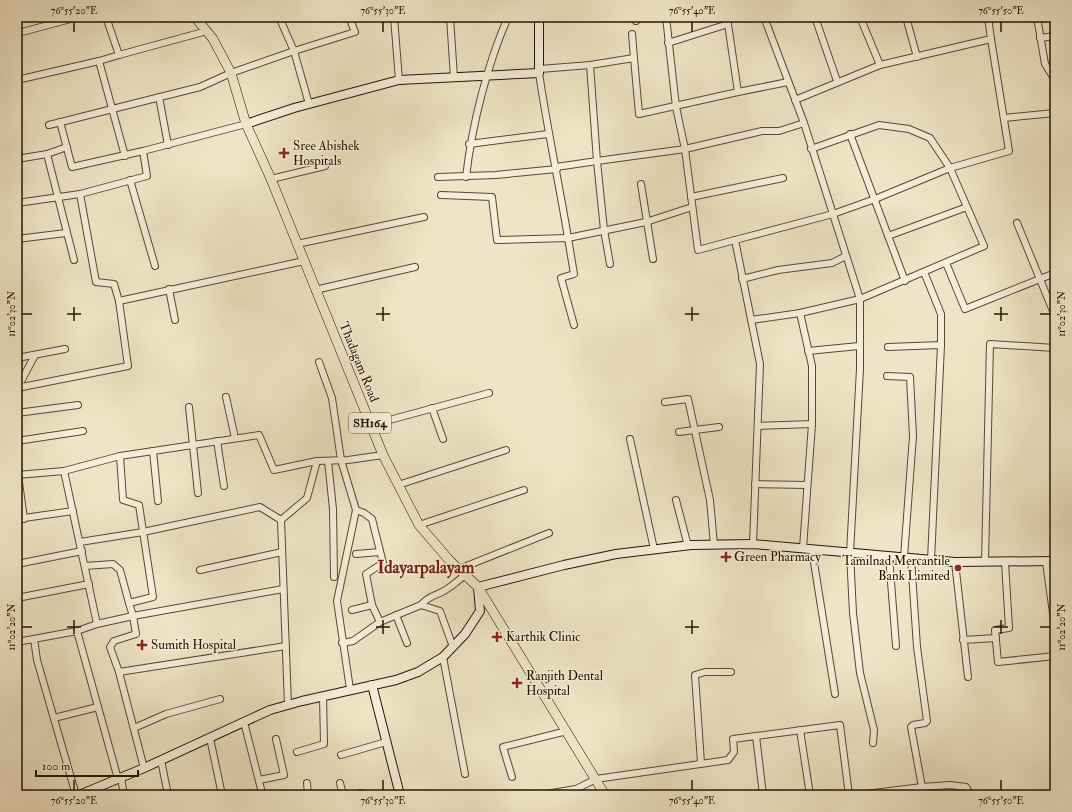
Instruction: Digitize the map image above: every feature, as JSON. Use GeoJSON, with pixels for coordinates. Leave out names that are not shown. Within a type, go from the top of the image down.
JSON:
{"type":"FeatureCollection","features":[{"type":"Feature","properties":{"kind":"main road","name":"Thadagam Road"},"geometry":{"type":"LineString","coordinates":[[195,17],[213,39],[231,73],[246,124],[271,179],[370,425],[398,485],[419,524],[478,587],[605,795]]}},
{"type":"Feature","properties":{"kind":"main road"},"geometry":{"type":"LineString","coordinates":[[246,124],[309,104],[399,80],[454,78],[539,71],[539,18]]}},
{"type":"Feature","properties":{"kind":"main road"},"geometry":{"type":"LineString","coordinates":[[79,795],[144,768],[270,710],[350,689],[396,680],[418,672],[443,657],[465,634],[480,611],[478,587],[564,565],[654,549],[688,546],[753,544],[955,562],[1055,561]]}},
{"type":"Feature","properties":{"kind":"main road"},"geometry":{"type":"LineString","coordinates":[[372,685],[400,795]]}},
{"type":"Feature","properties":{"kind":"street"},"geometry":{"type":"LineString","coordinates":[[22,32],[78,17]]}},
{"type":"Feature","properties":{"kind":"street"},"geometry":{"type":"LineString","coordinates":[[106,17],[119,55]]}},
{"type":"Feature","properties":{"kind":"street"},"geometry":{"type":"LineString","coordinates":[[279,17],[294,51],[309,104]]}},
{"type":"Feature","properties":{"kind":"street"},"geometry":{"type":"LineString","coordinates":[[50,125],[200,88],[231,73],[355,32],[349,17]]}},
{"type":"Feature","properties":{"kind":"street"},"geometry":{"type":"LineString","coordinates":[[394,17],[399,80]]}},
{"type":"Feature","properties":{"kind":"street"},"geometry":{"type":"LineString","coordinates":[[450,17],[454,78]]}},
{"type":"Feature","properties":{"kind":"street"},"geometry":{"type":"LineString","coordinates":[[466,177],[469,144],[494,49],[508,17]]}},
{"type":"Feature","properties":{"kind":"street"},"geometry":{"type":"LineString","coordinates":[[539,18],[550,17]]}},
{"type":"Feature","properties":{"kind":"street"},"geometry":{"type":"LineString","coordinates":[[666,17],[676,107],[685,149],[698,250],[833,214],[875,199],[950,168],[1009,151],[988,17]]}},
{"type":"Feature","properties":{"kind":"street"},"geometry":{"type":"LineString","coordinates":[[726,17],[738,92]]}},
{"type":"Feature","properties":{"kind":"street"},"geometry":{"type":"LineString","coordinates":[[764,17],[804,123],[811,149],[860,299],[860,369],[850,553],[853,613],[860,673],[874,730],[873,743]]}},
{"type":"Feature","properties":{"kind":"street"},"geometry":{"type":"LineString","coordinates":[[816,17],[837,81]]}},
{"type":"Feature","properties":{"kind":"street"},"geometry":{"type":"LineString","coordinates":[[860,17],[880,66]]}},
{"type":"Feature","properties":{"kind":"street"},"geometry":{"type":"LineString","coordinates":[[906,17],[917,57]]}},
{"type":"Feature","properties":{"kind":"street"},"geometry":{"type":"LineString","coordinates":[[1037,17],[1045,64],[1055,81]]}},
{"type":"Feature","properties":{"kind":"street"},"geometry":{"type":"LineString","coordinates":[[668,42],[728,24]]}},
{"type":"Feature","properties":{"kind":"street"},"geometry":{"type":"LineString","coordinates":[[17,80],[99,61],[207,31]]}},
{"type":"Feature","properties":{"kind":"street"},"geometry":{"type":"LineString","coordinates":[[632,34],[639,114],[788,82]]}},
{"type":"Feature","properties":{"kind":"street"},"geometry":{"type":"LineString","coordinates":[[1040,38],[1055,36]]}},
{"type":"Feature","properties":{"kind":"street"},"geometry":{"type":"LineString","coordinates":[[795,100],[837,81],[880,66],[991,39]]}},
{"type":"Feature","properties":{"kind":"street"},"geometry":{"type":"LineString","coordinates":[[574,325],[561,278],[574,274],[557,168],[548,134],[539,71],[634,58]]}},
{"type":"Feature","properties":{"kind":"street"},"geometry":{"type":"LineString","coordinates":[[99,61],[125,156]]}},
{"type":"Feature","properties":{"kind":"street"},"geometry":{"type":"LineString","coordinates":[[590,65],[597,161],[604,230],[610,264]]}},
{"type":"Feature","properties":{"kind":"street"},"geometry":{"type":"LineString","coordinates":[[159,97],[168,145]]}},
{"type":"Feature","properties":{"kind":"street"},"geometry":{"type":"LineString","coordinates":[[1004,118],[1055,113]]}},
{"type":"Feature","properties":{"kind":"street"},"geometry":{"type":"LineString","coordinates":[[60,122],[72,167],[125,156],[246,124]]}},
{"type":"Feature","properties":{"kind":"street"},"geometry":{"type":"LineString","coordinates":[[438,177],[466,177],[557,168],[685,149],[762,131],[779,132],[804,123]]}},
{"type":"Feature","properties":{"kind":"street"},"geometry":{"type":"LineString","coordinates":[[751,320],[800,313],[860,299],[984,246],[950,168],[930,138],[909,129],[879,125],[811,149]]}},
{"type":"Feature","properties":{"kind":"street"},"geometry":{"type":"LineString","coordinates":[[469,144],[548,134]]}},
{"type":"Feature","properties":{"kind":"street"},"geometry":{"type":"LineString","coordinates":[[850,134],[905,281]]}},
{"type":"Feature","properties":{"kind":"street"},"geometry":{"type":"LineString","coordinates":[[17,159],[47,154],[67,147]]}},
{"type":"Feature","properties":{"kind":"street"},"geometry":{"type":"LineString","coordinates":[[17,203],[80,194],[147,176],[143,151]]}},
{"type":"Feature","properties":{"kind":"street"},"geometry":{"type":"LineString","coordinates":[[47,154],[74,260]]}},
{"type":"Feature","properties":{"kind":"street"},"geometry":{"type":"LineString","coordinates":[[271,179],[325,166]]}},
{"type":"Feature","properties":{"kind":"street"},"geometry":{"type":"LineString","coordinates":[[691,197],[783,178]]}},
{"type":"Feature","properties":{"kind":"street"},"geometry":{"type":"LineString","coordinates":[[130,180],[155,266]]}},
{"type":"Feature","properties":{"kind":"street"},"geometry":{"type":"LineString","coordinates":[[641,184],[653,258]]}},
{"type":"Feature","properties":{"kind":"street"},"geometry":{"type":"LineString","coordinates":[[17,388],[128,366],[119,301],[114,284],[96,282],[80,194]]}},
{"type":"Feature","properties":{"kind":"street"},"geometry":{"type":"LineString","coordinates":[[441,195],[492,197],[497,240],[568,238],[646,222],[692,207]]}},
{"type":"Feature","properties":{"kind":"street"},"geometry":{"type":"LineString","coordinates":[[888,236],[967,207]]}},
{"type":"Feature","properties":{"kind":"street"},"geometry":{"type":"LineString","coordinates":[[297,244],[424,217]]}},
{"type":"Feature","properties":{"kind":"street"},"geometry":{"type":"LineString","coordinates":[[1017,223],[1055,316]]}},
{"type":"Feature","properties":{"kind":"street"},"geometry":{"type":"LineString","coordinates":[[17,239],[66,233]]}},
{"type":"Feature","properties":{"kind":"street"},"geometry":{"type":"LineString","coordinates":[[735,240],[760,364],[753,544]]}},
{"type":"Feature","properties":{"kind":"street"},"geometry":{"type":"LineString","coordinates":[[742,279],[778,270],[832,263],[846,256]]}},
{"type":"Feature","properties":{"kind":"street"},"geometry":{"type":"LineString","coordinates":[[119,301],[304,260]]}},
{"type":"Feature","properties":{"kind":"street"},"geometry":{"type":"LineString","coordinates":[[946,263],[965,309],[1055,274]]}},
{"type":"Feature","properties":{"kind":"street"},"geometry":{"type":"LineString","coordinates":[[315,290],[415,267]]}},
{"type":"Feature","properties":{"kind":"street"},"geometry":{"type":"LineString","coordinates":[[924,272],[941,314],[941,345],[931,560]]}},
{"type":"Feature","properties":{"kind":"street"},"geometry":{"type":"LineString","coordinates":[[169,289],[175,320]]}},
{"type":"Feature","properties":{"kind":"street"},"geometry":{"type":"LineString","coordinates":[[800,313],[812,366],[812,424],[807,485],[808,549],[835,694]]}},
{"type":"Feature","properties":{"kind":"street"},"geometry":{"type":"LineString","coordinates":[[985,562],[990,344],[1055,348]]}},
{"type":"Feature","properties":{"kind":"street"},"geometry":{"type":"LineString","coordinates":[[888,347],[941,345]]}},
{"type":"Feature","properties":{"kind":"street"},"geometry":{"type":"LineString","coordinates":[[808,351],[859,346]]}},
{"type":"Feature","properties":{"kind":"street"},"geometry":{"type":"LineString","coordinates":[[17,358],[65,349]]}},
{"type":"Feature","properties":{"kind":"street"},"geometry":{"type":"LineString","coordinates":[[17,388],[35,355]]}},
{"type":"Feature","properties":{"kind":"street"},"geometry":{"type":"LineString","coordinates":[[319,362],[332,398],[341,460],[356,510],[337,601],[350,689]]}},
{"type":"Feature","properties":{"kind":"street"},"geometry":{"type":"LineString","coordinates":[[887,376],[910,377],[913,436],[907,558],[927,721],[925,723],[913,724],[911,727],[922,787]]}},
{"type":"Feature","properties":{"kind":"street"},"geometry":{"type":"LineString","coordinates":[[370,425],[489,393]]}},
{"type":"Feature","properties":{"kind":"street"},"geometry":{"type":"LineString","coordinates":[[226,397],[235,438]]}},
{"type":"Feature","properties":{"kind":"street"},"geometry":{"type":"LineString","coordinates":[[665,402],[688,399],[710,500],[714,545]]}},
{"type":"Feature","properties":{"kind":"street"},"geometry":{"type":"LineString","coordinates":[[17,413],[78,405]]}},
{"type":"Feature","properties":{"kind":"street"},"geometry":{"type":"LineString","coordinates":[[188,407],[198,493]]}},
{"type":"Feature","properties":{"kind":"street"},"geometry":{"type":"LineString","coordinates":[[432,408],[442,439]]}},
{"type":"Feature","properties":{"kind":"street"},"geometry":{"type":"LineString","coordinates":[[758,426],[812,424]]}},
{"type":"Feature","properties":{"kind":"street"},"geometry":{"type":"LineString","coordinates":[[679,432],[719,427]]}},
{"type":"Feature","properties":{"kind":"street"},"geometry":{"type":"LineString","coordinates":[[17,441],[83,431]]}},
{"type":"Feature","properties":{"kind":"street"},"geometry":{"type":"LineString","coordinates":[[73,511],[20,519],[18,475],[64,471],[120,456],[259,435],[274,470],[317,461],[383,455]]}},
{"type":"Feature","properties":{"kind":"street"},"geometry":{"type":"LineString","coordinates":[[630,440],[654,549]]}},
{"type":"Feature","properties":{"kind":"street"},"geometry":{"type":"LineString","coordinates":[[217,441],[224,486]]}},
{"type":"Feature","properties":{"kind":"street"},"geometry":{"type":"LineString","coordinates":[[398,485],[506,450]]}},
{"type":"Feature","properties":{"kind":"street"},"geometry":{"type":"LineString","coordinates":[[153,451],[158,501]]}},
{"type":"Feature","properties":{"kind":"street"},"geometry":{"type":"LineString","coordinates":[[120,456],[123,500],[139,505],[153,597],[129,603]]}},
{"type":"Feature","properties":{"kind":"street"},"geometry":{"type":"LineString","coordinates":[[280,520],[307,498],[317,461]]}},
{"type":"Feature","properties":{"kind":"street"},"geometry":{"type":"LineString","coordinates":[[328,461],[333,509],[334,577]]}},
{"type":"Feature","properties":{"kind":"street"},"geometry":{"type":"LineString","coordinates":[[64,471],[97,624]]}},
{"type":"Feature","properties":{"kind":"street"},"geometry":{"type":"LineString","coordinates":[[755,484],[807,485]]}},
{"type":"Feature","properties":{"kind":"street"},"geometry":{"type":"LineString","coordinates":[[419,524],[524,490]]}},
{"type":"Feature","properties":{"kind":"street"},"geometry":{"type":"LineString","coordinates":[[676,500],[688,546]]}},
{"type":"Feature","properties":{"kind":"street"},"geometry":{"type":"LineString","coordinates":[[80,542],[144,532],[260,507],[280,520]]}},
{"type":"Feature","properties":{"kind":"street"},"geometry":{"type":"LineString","coordinates":[[356,510],[364,513],[372,519],[383,563],[366,574],[372,605],[380,622]]}},
{"type":"Feature","properties":{"kind":"street"},"geometry":{"type":"LineString","coordinates":[[280,520],[288,705]]}},
{"type":"Feature","properties":{"kind":"street"},"geometry":{"type":"LineString","coordinates":[[459,568],[549,533]]}},
{"type":"Feature","properties":{"kind":"street"},"geometry":{"type":"LineString","coordinates":[[17,564],[82,551]]}},
{"type":"Feature","properties":{"kind":"street"},"geometry":{"type":"LineString","coordinates":[[200,570],[282,552]]}},
{"type":"Feature","properties":{"kind":"street"},"geometry":{"type":"LineString","coordinates":[[356,554],[380,552]]}},
{"type":"Feature","properties":{"kind":"street"},"geometry":{"type":"LineString","coordinates":[[889,556],[896,646]]}},
{"type":"Feature","properties":{"kind":"street"},"geometry":{"type":"LineString","coordinates":[[955,562],[968,677]]}},
{"type":"Feature","properties":{"kind":"street"},"geometry":{"type":"LineString","coordinates":[[1005,562],[1009,628],[995,630],[998,662],[1055,656]]}},
{"type":"Feature","properties":{"kind":"street"},"geometry":{"type":"LineString","coordinates":[[1046,562],[1055,628]]}},
{"type":"Feature","properties":{"kind":"street"},"geometry":{"type":"LineString","coordinates":[[85,566],[113,564],[120,570],[133,616],[136,634],[114,641],[110,648],[119,672],[144,768]]}},
{"type":"Feature","properties":{"kind":"street"},"geometry":{"type":"LineString","coordinates":[[342,642],[353,641],[380,622],[421,605],[424,600],[436,593],[441,593],[466,575]]}},
{"type":"Feature","properties":{"kind":"street"},"geometry":{"type":"LineString","coordinates":[[17,598],[89,584]]}},
{"type":"Feature","properties":{"kind":"street"},"geometry":{"type":"LineString","coordinates":[[17,642],[77,631],[97,624],[133,616],[283,589]]}},
{"type":"Feature","properties":{"kind":"street"},"geometry":{"type":"LineString","coordinates":[[352,610],[372,605]]}},
{"type":"Feature","properties":{"kind":"street"},"geometry":{"type":"LineString","coordinates":[[421,605],[440,611],[453,647]]}},
{"type":"Feature","properties":{"kind":"street"},"geometry":{"type":"LineString","coordinates":[[396,615],[407,643]]}},
{"type":"Feature","properties":{"kind":"street"},"geometry":{"type":"LineString","coordinates":[[77,631],[124,795]]}},
{"type":"Feature","properties":{"kind":"street"},"geometry":{"type":"LineString","coordinates":[[963,640],[996,638]]}},
{"type":"Feature","properties":{"kind":"street"},"geometry":{"type":"LineString","coordinates":[[34,639],[37,660],[76,795]]}},
{"type":"Feature","properties":{"kind":"street"},"geometry":{"type":"LineString","coordinates":[[119,672],[286,646]]}},
{"type":"Feature","properties":{"kind":"street"},"geometry":{"type":"LineString","coordinates":[[443,657],[465,774]]}},
{"type":"Feature","properties":{"kind":"street"},"geometry":{"type":"LineString","coordinates":[[701,763],[695,675],[705,672],[730,672]]}},
{"type":"Feature","properties":{"kind":"street"},"geometry":{"type":"LineString","coordinates":[[297,752],[324,744],[323,696]]}},
{"type":"Feature","properties":{"kind":"street"},"geometry":{"type":"LineString","coordinates":[[134,728],[166,714],[220,699]]}},
{"type":"Feature","properties":{"kind":"street"},"geometry":{"type":"LineString","coordinates":[[54,718],[98,707]]}},
{"type":"Feature","properties":{"kind":"street"},"geometry":{"type":"LineString","coordinates":[[244,722],[261,789]]}},
{"type":"Feature","properties":{"kind":"street"},"geometry":{"type":"LineString","coordinates":[[540,795],[576,789],[596,779],[728,760],[734,752],[733,739],[840,725],[849,795]]}},
{"type":"Feature","properties":{"kind":"street"},"geometry":{"type":"LineString","coordinates":[[800,730],[810,795]]}},
{"type":"Feature","properties":{"kind":"street"},"geometry":{"type":"LineString","coordinates":[[512,776],[503,747],[567,731]]}},
{"type":"Feature","properties":{"kind":"street"},"geometry":{"type":"LineString","coordinates":[[756,736],[763,795]]}},
{"type":"Feature","properties":{"kind":"street"},"geometry":{"type":"LineString","coordinates":[[210,738],[222,795]]}},
{"type":"Feature","properties":{"kind":"street"},"geometry":{"type":"LineString","coordinates":[[259,780],[284,775],[276,739]]}},
{"type":"Feature","properties":{"kind":"street"},"geometry":{"type":"LineString","coordinates":[[341,755],[386,742]]}},
{"type":"Feature","properties":{"kind":"street"},"geometry":{"type":"LineString","coordinates":[[161,760],[168,795]]}},
{"type":"Feature","properties":{"kind":"street"},"geometry":{"type":"LineString","coordinates":[[307,783],[308,795]]}},
{"type":"Feature","properties":{"kind":"street"},"geometry":{"type":"LineString","coordinates":[[340,783],[343,795]]}},
{"type":"Feature","properties":{"kind":"street"},"geometry":{"type":"LineString","coordinates":[[857,795],[950,785],[966,787],[971,795]]}},
{"type":"Feature","properties":{"kind":"place","name":"Sree Abishek Hospitals"},"geometry":{"type":"Point","coordinates":[284,153]}},
{"type":"Feature","properties":{"kind":"place","name":"Green Pharmacy"},"geometry":{"type":"Point","coordinates":[726,557]}},
{"type":"Feature","properties":{"kind":"place","name":"Tamilnad Mercantile Bank Limited"},"geometry":{"type":"Point","coordinates":[958,568]}},
{"type":"Feature","properties":{"kind":"place","name":"Karthik Clinic"},"geometry":{"type":"Point","coordinates":[497,637]}},
{"type":"Feature","properties":{"kind":"place","name":"Sumith Hospital"},"geometry":{"type":"Point","coordinates":[142,645]}},
{"type":"Feature","properties":{"kind":"place","name":"Ranjith Dental Hospital"},"geometry":{"type":"Point","coordinates":[517,683]}},
{"type":"Feature","properties":{"kind":"district","name":"Idayarpalayam"},"geometry":{"type":"Point","coordinates":[426,567]}}]}
